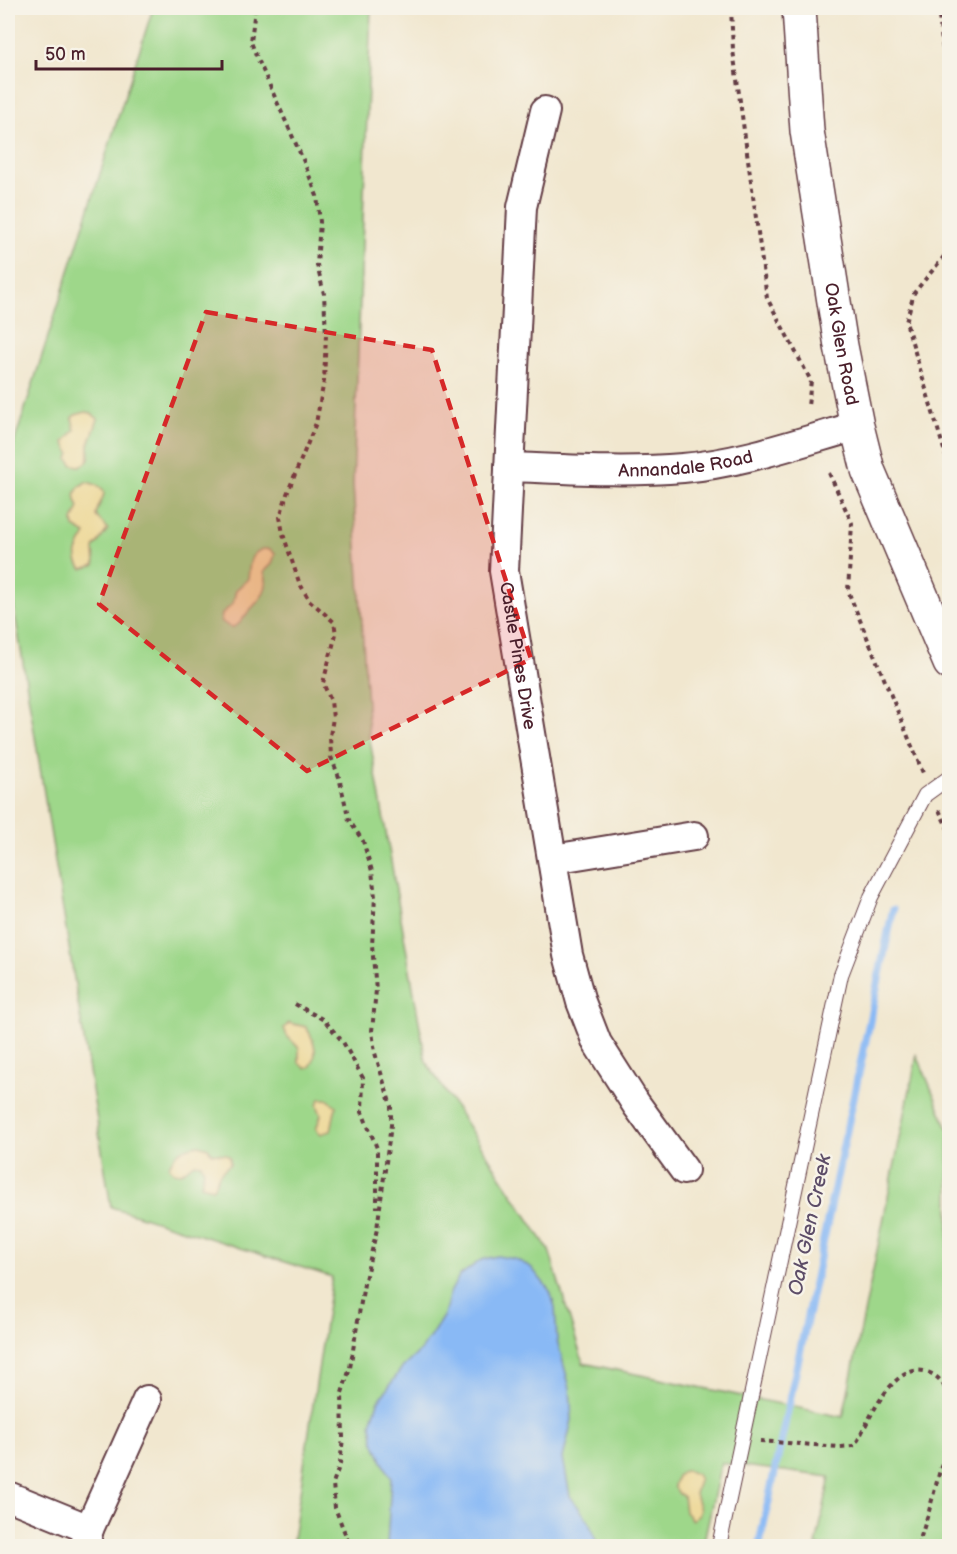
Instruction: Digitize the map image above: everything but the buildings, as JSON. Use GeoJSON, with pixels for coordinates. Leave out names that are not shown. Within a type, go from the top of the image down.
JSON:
{"type":"FeatureCollection","features":[{"type":"Feature","properties":{"kind":"main road","name":"Oak Glen Road"},"geometry":{"type":"LineString","coordinates":[[798,8],[807,131],[841,346],[857,426],[868,470],[950,663]]}},
{"type":"Feature","properties":{"kind":"street","name":"Castle Pines Drive"},"geometry":{"type":"LineString","coordinates":[[545,111],[522,207],[504,571],[554,859],[568,955],[581,1002],[597,1043],[636,1104],[684,1170]]}},
{"type":"Feature","properties":{"kind":"street","name":"Annandale Road"},"geometry":{"type":"LineString","coordinates":[[509,467],[618,471],[684,468],[734,460],[857,426]]}},
{"type":"Feature","properties":{"kind":"street"},"geometry":{"type":"LineString","coordinates":[[554,859],[694,837]]}},
{"type":"Feature","properties":{"kind":"street"},"geometry":{"type":"LineString","coordinates":[[8,1496],[87,1538],[147,1400]]}},
{"type":"Feature","properties":{"kind":"lane"},"geometry":{"type":"LineString","coordinates":[[719,1546],[841,975],[871,897],[925,795],[950,777]]}},
{"type":"Feature","properties":{"kind":"path"},"geometry":{"type":"LineString","coordinates":[[255,8],[251,42],[266,82],[304,162],[317,196],[320,222],[317,265],[324,294],[326,335],[324,381],[316,423],[280,517],[283,534],[299,582],[309,600],[334,622],[336,634],[323,683],[331,700],[333,718],[330,736],[331,757],[339,777],[349,820],[363,841],[373,880],[375,897],[372,945],[376,990],[372,1031],[375,1053],[392,1106],[377,1229],[364,1284],[350,1368],[342,1393],[343,1438],[340,1464],[333,1483],[335,1508],[350,1546]]}},
{"type":"Feature","properties":{"kind":"path"},"geometry":{"type":"LineString","coordinates":[[731,8],[733,50],[767,298],[811,381],[808,406]]}},
{"type":"Feature","properties":{"kind":"path"},"geometry":{"type":"LineString","coordinates":[[938,8],[950,108]]}},
{"type":"Feature","properties":{"kind":"path"},"geometry":{"type":"LineString","coordinates":[[950,249],[914,292],[906,322],[950,470]]}},
{"type":"Feature","properties":{"kind":"path"},"geometry":{"type":"LineString","coordinates":[[829,473],[852,523],[848,591],[930,791],[950,833]]}},
{"type":"Feature","properties":{"kind":"path"},"geometry":{"type":"LineString","coordinates":[[295,1004],[324,1020],[343,1042],[363,1078],[363,1112],[377,1148],[377,1229]]}},
{"type":"Feature","properties":{"kind":"path"},"geometry":{"type":"LineString","coordinates":[[741,1439],[840,1448],[853,1446],[883,1395],[895,1381],[906,1374],[924,1371],[937,1376],[945,1386],[950,1402]]}},
{"type":"Feature","properties":{"kind":"path"},"geometry":{"type":"LineString","coordinates":[[918,1546],[950,1433]]}},
{"type":"Feature","properties":{"kind":"highlighted area"},"geometry":{"type":"Polygon","coordinates":[[[206,312],[432,350],[531,659],[307,771],[99,604],[206,312]]]}},
{"type":"Feature","properties":{"kind":"green space"},"geometry":{"type":"Polygon","coordinates":[[[153,8],[371,8],[353,485],[369,735],[426,1062],[549,1250],[583,1363],[843,1417],[917,1055],[949,1131],[949,1546],[816,1546],[830,1477],[721,1463],[703,1546],[292,1546],[332,1277],[111,1207],[8,570],[8,462],[153,8]]]}},
{"type":"Feature","properties":{"kind":"sand"},"geometry":{"type":"Polygon","coordinates":[[[86,412],[98,419],[89,445],[89,458],[80,466],[73,465],[68,459],[70,453],[64,442],[75,430],[72,418],[86,412]]]}},
{"type":"Feature","properties":{"kind":"sand"},"geometry":{"type":"Polygon","coordinates":[[[86,482],[104,491],[96,516],[108,529],[94,548],[95,565],[82,569],[77,555],[86,534],[74,527],[73,521],[79,507],[76,493],[79,487],[86,482]]]}},
{"type":"Feature","properties":{"kind":"sand"},"geometry":{"type":"Polygon","coordinates":[[[263,549],[270,549],[275,554],[272,564],[264,572],[266,583],[263,593],[240,623],[231,628],[221,621],[222,614],[233,603],[236,590],[248,579],[252,557],[263,549]]]}},
{"type":"Feature","properties":{"kind":"sand"},"geometry":{"type":"Polygon","coordinates":[[[289,1023],[306,1027],[311,1036],[315,1052],[310,1067],[305,1068],[299,1063],[299,1048],[287,1036],[284,1028],[289,1023]]]}},
{"type":"Feature","properties":{"kind":"sand"},"geometry":{"type":"Polygon","coordinates":[[[320,1099],[327,1099],[336,1106],[331,1131],[320,1134],[316,1129],[321,1115],[317,1104],[320,1099]]]}},
{"type":"Feature","properties":{"kind":"sand"},"geometry":{"type":"Polygon","coordinates":[[[199,1145],[208,1148],[212,1153],[226,1154],[230,1157],[230,1164],[220,1173],[213,1188],[201,1185],[204,1170],[201,1164],[194,1163],[181,1173],[174,1172],[169,1167],[180,1151],[199,1145]]]}},
{"type":"Feature","properties":{"kind":"sand"},"geometry":{"type":"Polygon","coordinates":[[[685,1470],[696,1474],[699,1480],[695,1494],[700,1510],[698,1516],[692,1520],[685,1512],[683,1496],[674,1486],[677,1476],[685,1470]]]}},
{"type":"Feature","properties":{"kind":"water"},"geometry":{"type":"Polygon","coordinates":[[[497,1256],[515,1259],[531,1267],[550,1291],[555,1307],[557,1340],[570,1388],[572,1420],[563,1458],[570,1496],[588,1520],[598,1546],[387,1546],[391,1477],[373,1439],[371,1423],[378,1402],[401,1369],[420,1351],[432,1334],[444,1315],[450,1293],[459,1276],[481,1260],[497,1256]]]}},
{"type":"Feature","properties":{"kind":"waterway","name":"Oak Glen Creek"},"geometry":{"type":"LineString","coordinates":[[759,1546],[893,910]]}}]}
